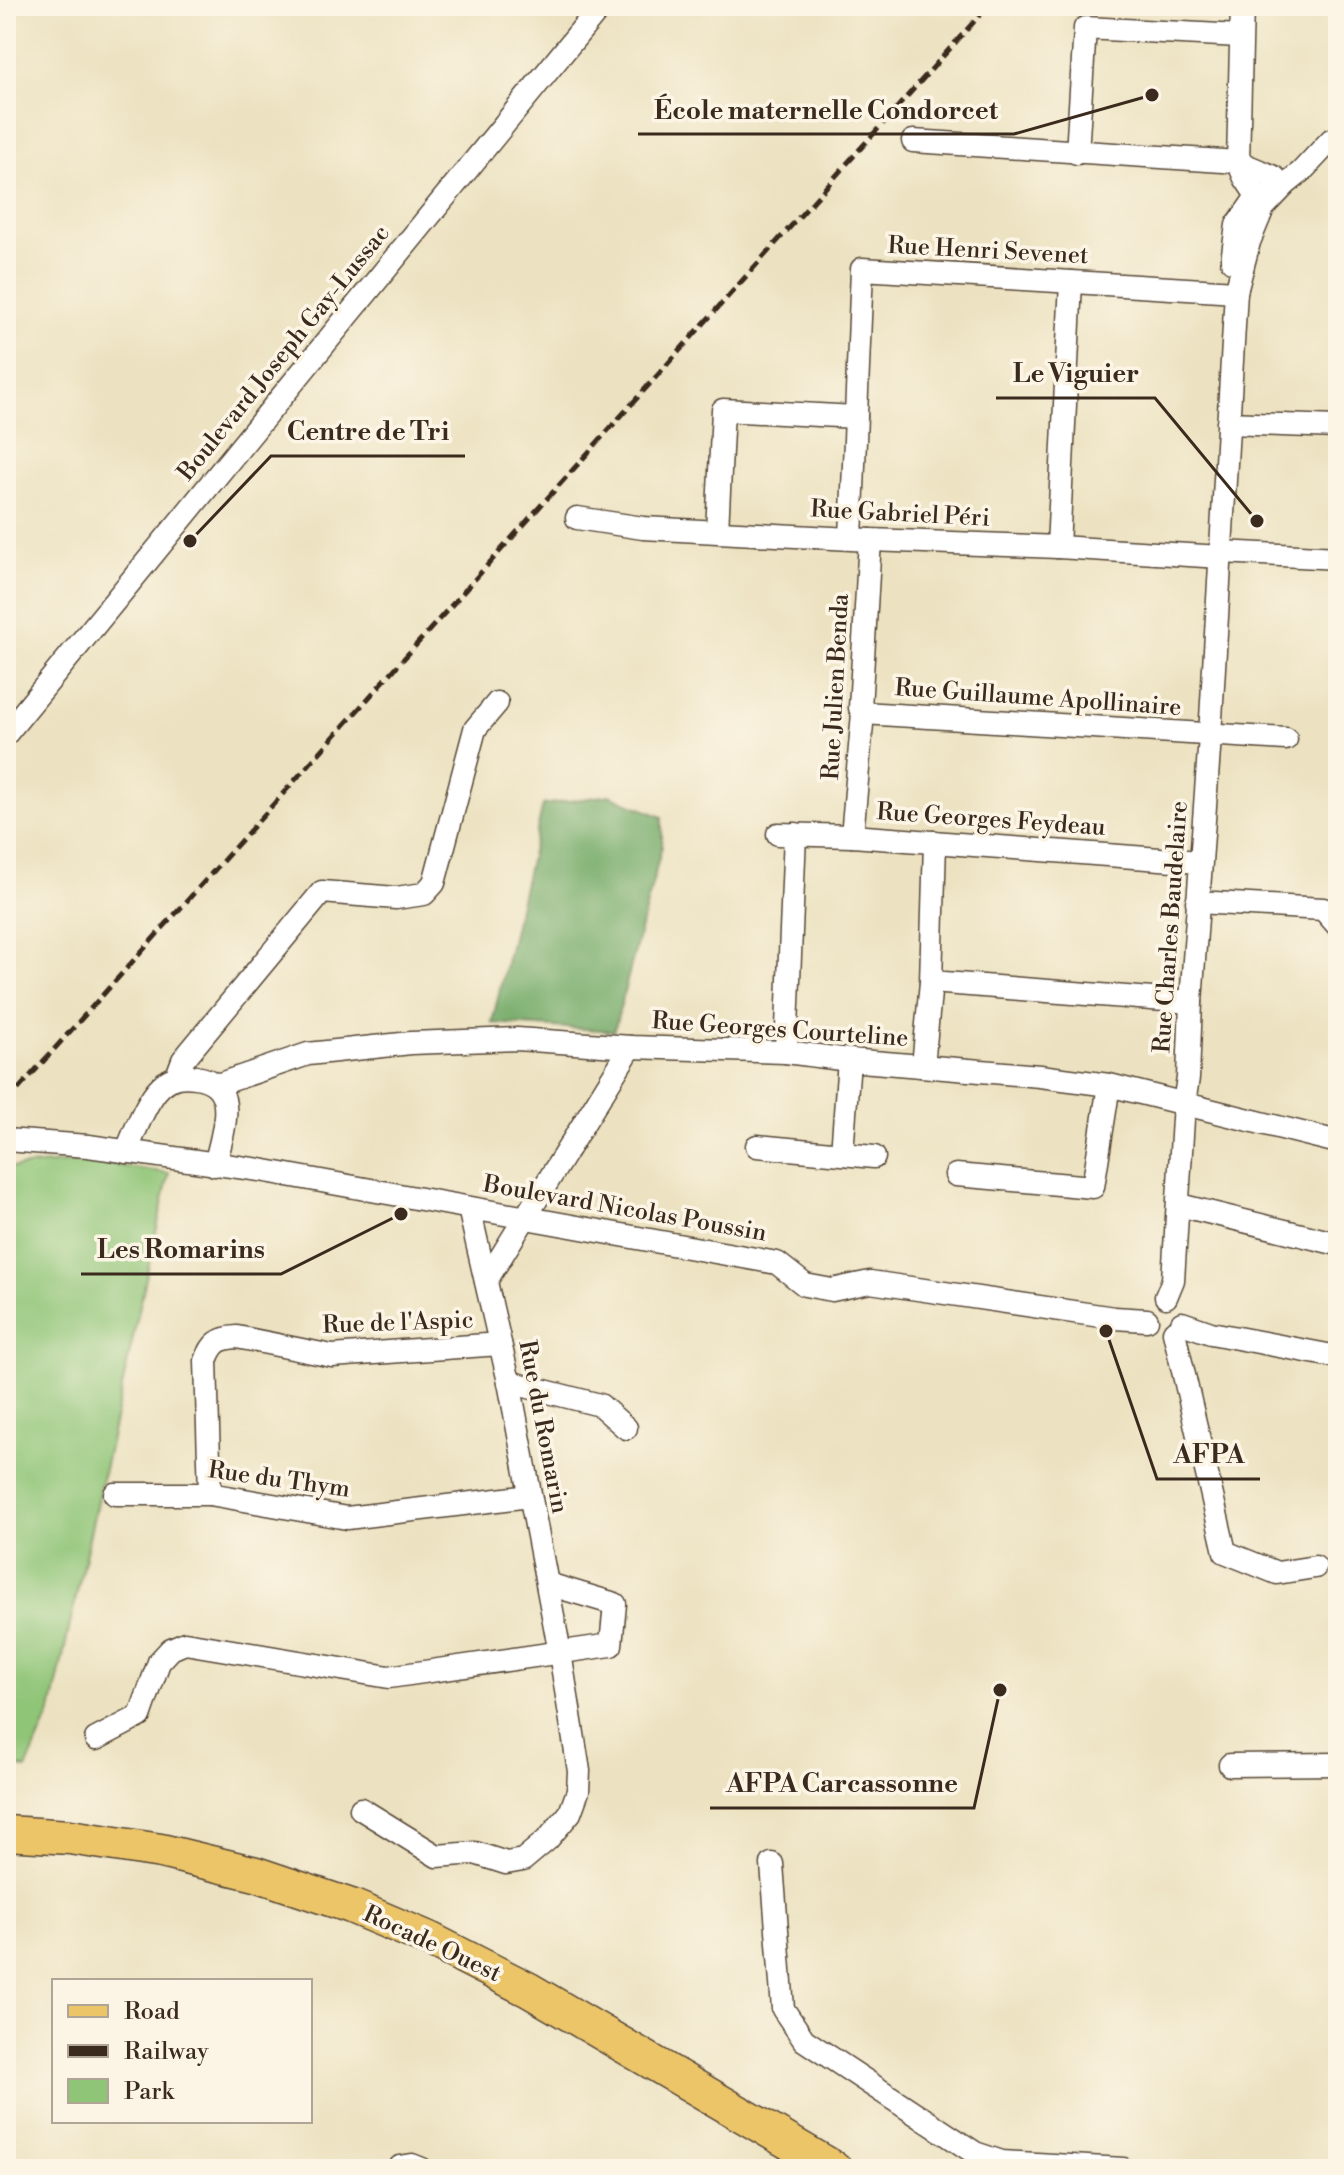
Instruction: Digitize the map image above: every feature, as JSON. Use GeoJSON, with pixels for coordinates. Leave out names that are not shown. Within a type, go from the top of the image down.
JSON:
{"type":"FeatureCollection","features":[{"type":"Feature","properties":{"kind":"main road","name":"Rocade Ouest"},"geometry":{"type":"LineString","coordinates":[[6,1833],[70,1837],[161,1851],[256,1874],[351,1906],[429,1939],[529,1990],[832,2165]]}},
{"type":"Feature","properties":{"kind":"street","name":"Boulevard Joseph Gay-Lussac"},"geometry":{"type":"LineString","coordinates":[[6,734],[601,6]]}},
{"type":"Feature","properties":{"kind":"street"},"geometry":{"type":"LineString","coordinates":[[1238,162],[1242,6]]}},
{"type":"Feature","properties":{"kind":"street"},"geometry":{"type":"LineString","coordinates":[[1077,153],[1085,28],[1240,36]]}},
{"type":"Feature","properties":{"kind":"street"},"geometry":{"type":"LineString","coordinates":[[913,141],[1238,162],[1268,190],[1280,171],[1335,137]]}},
{"type":"Feature","properties":{"kind":"street","name":"Rue Charles Baudelaire"},"geometry":{"type":"LineString","coordinates":[[1166,1297],[1173,1280],[1179,1205],[1210,736],[1236,292],[1231,275],[1237,225],[1268,190]]}},
{"type":"Feature","properties":{"kind":"street","name":"Rue Henri Sevenet"},"geometry":{"type":"LineString","coordinates":[[861,539],[856,417],[862,269],[1236,292]]}},
{"type":"Feature","properties":{"kind":"street"},"geometry":{"type":"LineString","coordinates":[[1058,547],[1071,282]]}},
{"type":"Feature","properties":{"kind":"street"},"geometry":{"type":"LineString","coordinates":[[717,531],[723,410],[856,417]]}},
{"type":"Feature","properties":{"kind":"street"},"geometry":{"type":"LineString","coordinates":[[1228,423],[1338,427]]}},
{"type":"Feature","properties":{"kind":"street","name":"Rue Gabriel Péri"},"geometry":{"type":"LineString","coordinates":[[577,518],[643,528],[1338,558]]}},
{"type":"Feature","properties":{"kind":"street","name":"Rue Julien Benda"},"geometry":{"type":"LineString","coordinates":[[852,836],[863,713],[860,708],[861,539]]}},
{"type":"Feature","properties":{"kind":"street"},"geometry":{"type":"LineString","coordinates":[[126,1152],[161,1086],[177,1076],[183,1060],[322,892],[396,898],[424,894],[434,883],[475,729],[497,703]]}},
{"type":"Feature","properties":{"kind":"street","name":"Rue Guillaume Apollinaire"},"geometry":{"type":"LineString","coordinates":[[863,713],[1286,739]]}},
{"type":"Feature","properties":{"kind":"street","name":"Rue Georges Feydeau"},"geometry":{"type":"LineString","coordinates":[[786,1052],[787,834],[852,836],[1200,862]]}},
{"type":"Feature","properties":{"kind":"street"},"geometry":{"type":"LineString","coordinates":[[923,1066],[931,982],[935,842]]}},
{"type":"Feature","properties":{"kind":"street"},"geometry":{"type":"LineString","coordinates":[[1197,902],[1323,909],[1338,926]]}},
{"type":"Feature","properties":{"kind":"street"},"geometry":{"type":"LineString","coordinates":[[931,982],[1191,1002]]}},
{"type":"Feature","properties":{"kind":"street","name":"Rue Georges Courteline"},"geometry":{"type":"LineString","coordinates":[[217,1085],[308,1054],[411,1043],[517,1039],[631,1047],[786,1052],[1109,1085],[1338,1142]]}},
{"type":"Feature","properties":{"kind":"street"},"geometry":{"type":"LineString","coordinates":[[486,1281],[631,1047]]}},
{"type":"Feature","properties":{"kind":"street"},"geometry":{"type":"LineString","coordinates":[[842,1153],[849,1060]]}},
{"type":"Feature","properties":{"kind":"street"},"geometry":{"type":"LineString","coordinates":[[177,1076],[207,1079],[217,1085],[225,1099],[226,1116],[215,1165]]}},
{"type":"Feature","properties":{"kind":"street"},"geometry":{"type":"LineString","coordinates":[[956,1175],[1093,1187],[1109,1085]]}},
{"type":"Feature","properties":{"kind":"street","name":"Boulevard Nicolas Poussin"},"geometry":{"type":"LineString","coordinates":[[6,1140],[88,1146],[260,1170],[777,1263],[805,1285],[832,1290],[870,1282],[1114,1318],[1147,1320]]}},
{"type":"Feature","properties":{"kind":"street","name":"Boulevard Nicolas Poussin"},"geometry":{"type":"LineString","coordinates":[[6,1156],[47,1154],[88,1146]]}},
{"type":"Feature","properties":{"kind":"street"},"geometry":{"type":"LineString","coordinates":[[757,1146],[874,1157]]}},
{"type":"Feature","properties":{"kind":"street"},"geometry":{"type":"LineString","coordinates":[[1179,1205],[1338,1244]]}},
{"type":"Feature","properties":{"kind":"street","name":"Rue du Romarin"},"geometry":{"type":"LineString","coordinates":[[361,1809],[437,1856],[475,1853],[506,1863],[523,1860],[548,1839],[570,1813],[578,1791],[579,1771],[548,1584],[509,1382],[469,1208]]}},
{"type":"Feature","properties":{"kind":"street"},"geometry":{"type":"LineString","coordinates":[[1166,1297],[1176,1301],[1184,1317],[1178,1328],[1169,1334],[1157,1333],[1147,1320],[1151,1304],[1166,1297]]}},
{"type":"Feature","properties":{"kind":"street"},"geometry":{"type":"LineString","coordinates":[[1178,1328],[1338,1357]]}},
{"type":"Feature","properties":{"kind":"street"},"geometry":{"type":"LineString","coordinates":[[1178,1328],[1225,1552],[1277,1573],[1315,1567]]}},
{"type":"Feature","properties":{"kind":"street","name":"Rue de l'Aspic"},"geometry":{"type":"LineString","coordinates":[[210,1494],[206,1361],[211,1346],[222,1338],[237,1337],[332,1356],[500,1344]]}},
{"type":"Feature","properties":{"kind":"street"},"geometry":{"type":"LineString","coordinates":[[509,1382],[600,1405],[626,1428]]}},
{"type":"Feature","properties":{"kind":"street","name":"Rue du Thym"},"geometry":{"type":"LineString","coordinates":[[115,1494],[210,1494],[347,1518],[530,1496]]}},
{"type":"Feature","properties":{"kind":"street"},"geometry":{"type":"LineString","coordinates":[[96,1739],[140,1716],[159,1662],[171,1649],[185,1643],[389,1677],[611,1645],[615,1604],[548,1584]]}},
{"type":"Feature","properties":{"kind":"street"},"geometry":{"type":"LineString","coordinates":[[1230,1765],[1338,1764]]}},
{"type":"Feature","properties":{"kind":"street"},"geometry":{"type":"LineString","coordinates":[[772,1864],[783,2009],[804,2040],[975,2153],[1002,2162],[1123,2169]]}},
{"type":"Feature","properties":{"kind":"street"},"geometry":{"type":"LineString","coordinates":[[399,2169],[412,2165],[422,2169]]}},
{"type":"Feature","properties":{"kind":"green space"},"geometry":{"type":"Polygon","coordinates":[[[609,795],[662,817],[662,846],[614,1031],[492,1023],[543,805],[609,795]]]}},
{"type":"Feature","properties":{"kind":"green space"},"geometry":{"type":"Polygon","coordinates":[[[86,1161],[169,1173],[51,1711],[26,1769],[6,1762],[6,1168],[86,1161]]]}},
{"type":"Feature","properties":{"kind":"railway"},"geometry":{"type":"LineString","coordinates":[[6,1103],[988,6]]}},
{"type":"Feature","properties":{"kind":"place","name":"École maternelle Condorcet"},"geometry":{"type":"Point","coordinates":[1152,95]}},
{"type":"Feature","properties":{"kind":"place","name":"Le Viguier"},"geometry":{"type":"Point","coordinates":[1257,521]}},
{"type":"Feature","properties":{"kind":"place","name":"Centre de Tri"},"geometry":{"type":"Point","coordinates":[190,541]}},
{"type":"Feature","properties":{"kind":"place","name":"Les Romarins"},"geometry":{"type":"Point","coordinates":[401,1214]}},
{"type":"Feature","properties":{"kind":"place","name":"AFPA"},"geometry":{"type":"Point","coordinates":[1106,1331]}},
{"type":"Feature","properties":{"kind":"place","name":"AFPA Carcassonne"},"geometry":{"type":"Point","coordinates":[1000,1690]}}]}
